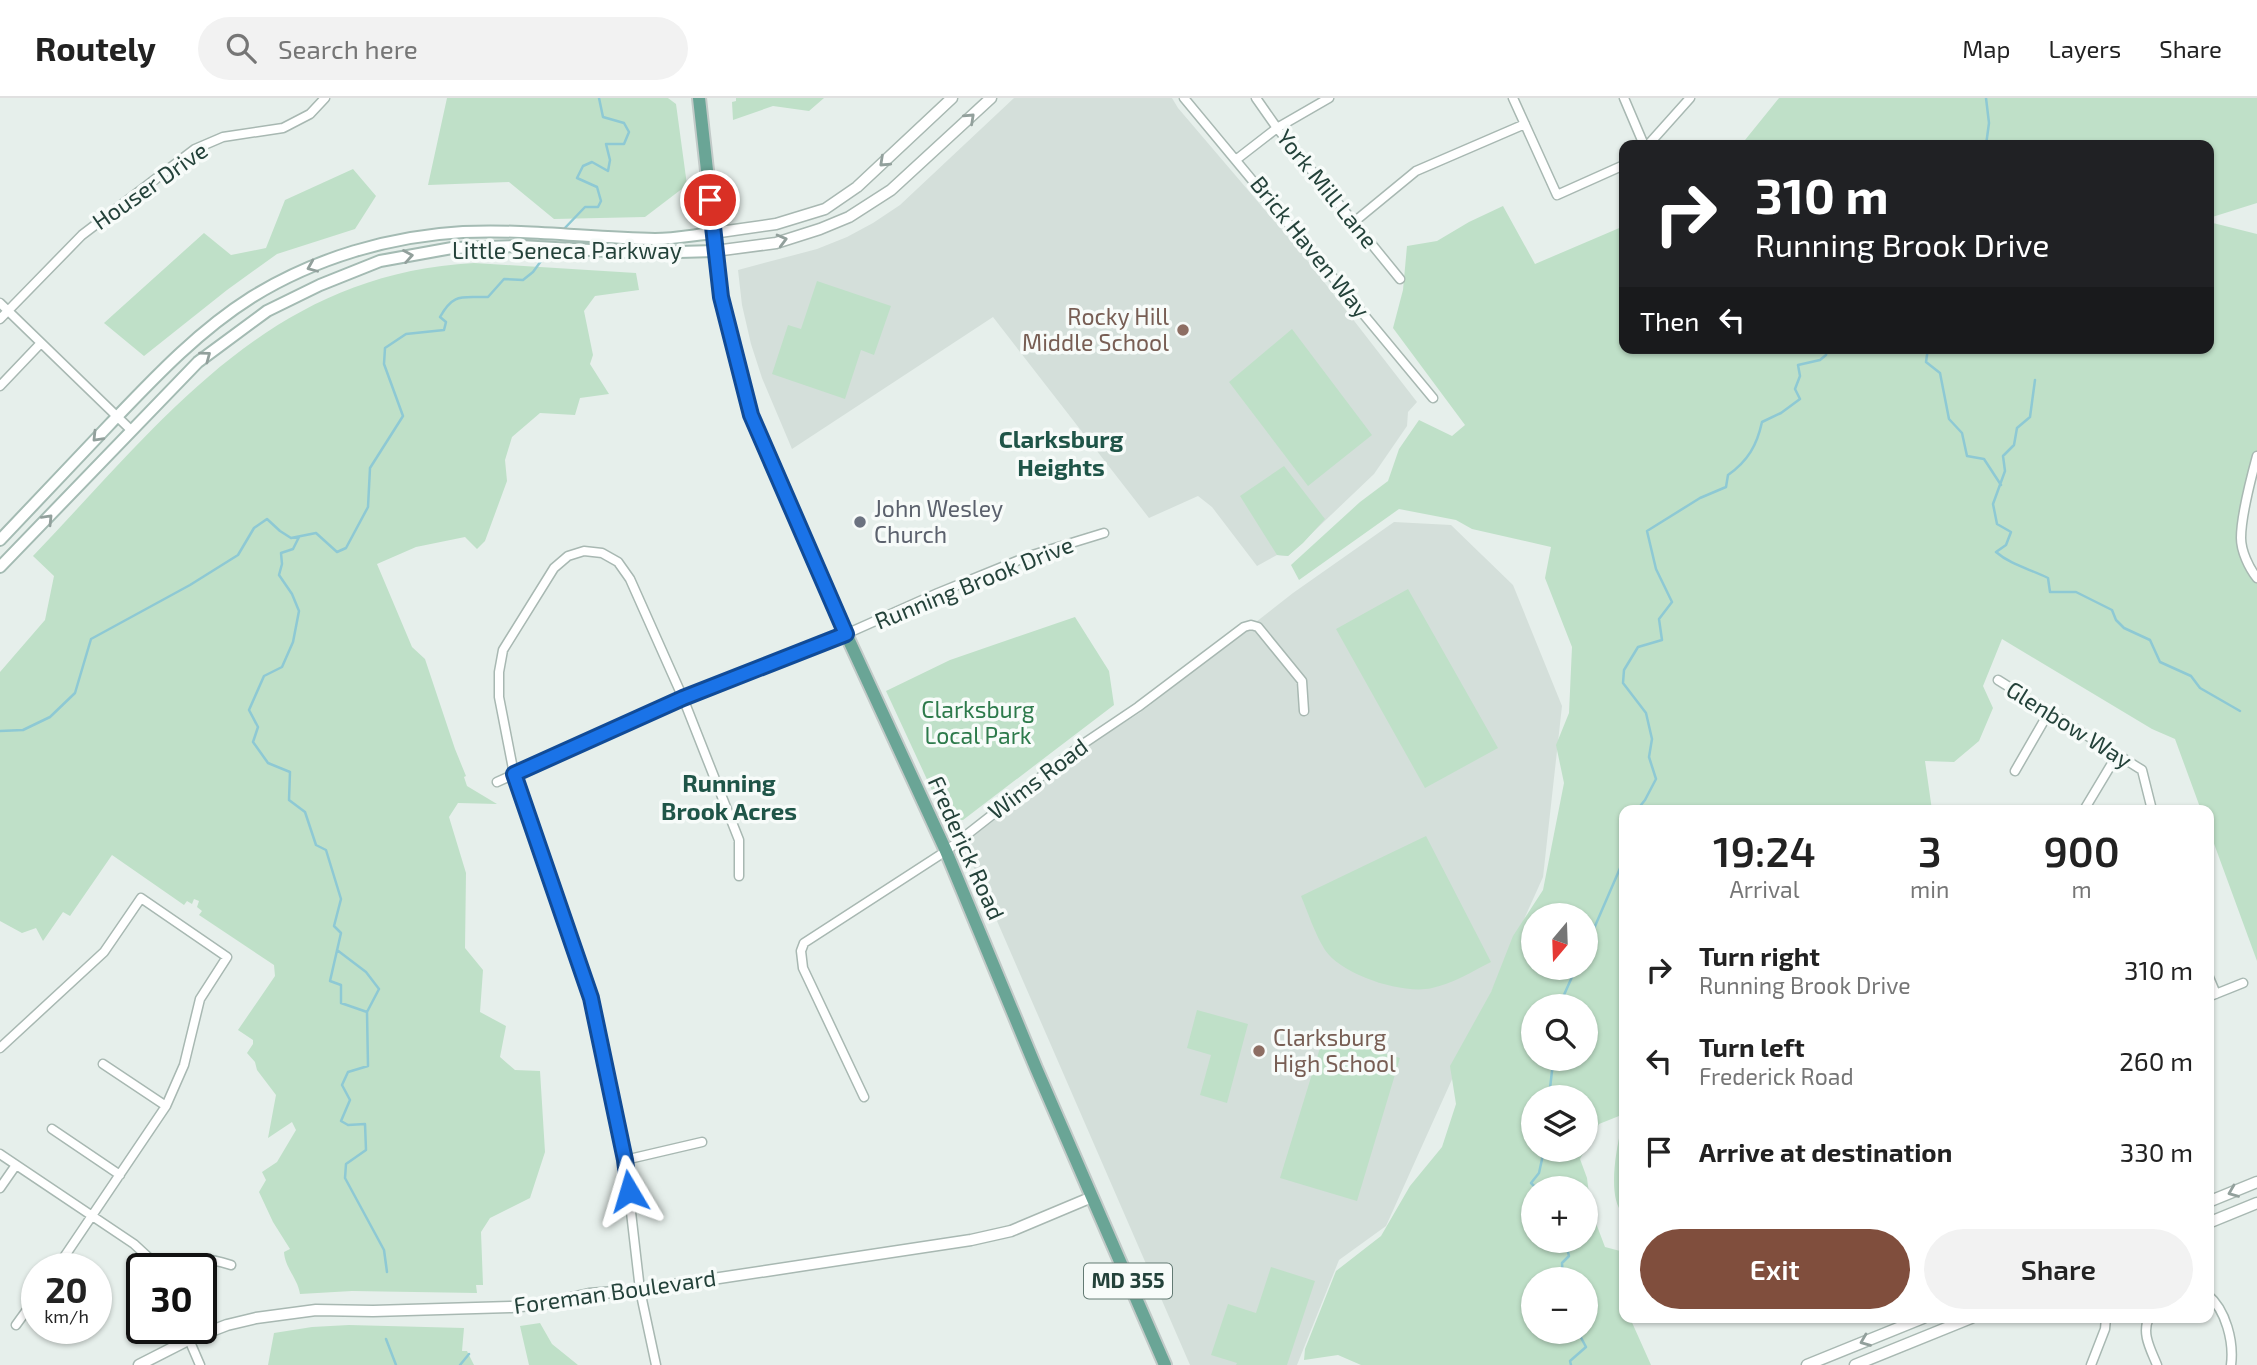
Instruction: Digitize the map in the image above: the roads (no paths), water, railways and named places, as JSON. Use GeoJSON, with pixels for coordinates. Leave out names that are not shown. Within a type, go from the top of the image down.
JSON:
{"type":"FeatureCollection","features":[{"type":"Feature","properties":{"kind":"main road","name":"Frederick Road"},"geometry":{"type":"LineString","coordinates":[[699,98],[721,297],[751,415],[846,634],[946,851],[1091,1197],[1165,1365]]}},
{"type":"Feature","properties":{"kind":"main road","name":"Little Seneca Parkway"},"geometry":{"type":"LineString","coordinates":[[0,540],[165,367],[210,328],[253,297],[300,272],[338,256],[380,244],[430,235],[523,232],[658,239],[713,233]]}},
{"type":"Feature","properties":{"kind":"main road","name":"Little Seneca Parkway"},"geometry":{"type":"LineString","coordinates":[[0,568],[198,362],[267,311],[320,285],[380,261],[452,248],[520,246],[643,253],[715,251]]}},
{"type":"Feature","properties":{"kind":"street","name":"Houser Drive"},"geometry":{"type":"LineString","coordinates":[[0,319],[82,235],[195,149],[223,137],[283,128],[310,114],[325,98]]}},
{"type":"Feature","properties":{"kind":"street","name":"Little Seneca Parkway"},"geometry":{"type":"LineString","coordinates":[[713,233],[776,223],[825,209],[857,187],[952,98]]}},
{"type":"Feature","properties":{"kind":"street","name":"Little Seneca Parkway"},"geometry":{"type":"LineString","coordinates":[[715,251],[776,243],[849,217],[891,190],[991,98]]}},
{"type":"Feature","properties":{"kind":"street","name":"Brick Haven Way"},"geometry":{"type":"LineString","coordinates":[[1184,98],[1433,398]]}},
{"type":"Feature","properties":{"kind":"street","name":"York Mill Lane"},"geometry":{"type":"LineString","coordinates":[[1256,98],[1277,128],[1400,279]]}},
{"type":"Feature","properties":{"kind":"street"},"geometry":{"type":"LineString","coordinates":[[1237,159],[1277,128],[1329,98]]}},
{"type":"Feature","properties":{"kind":"street"},"geometry":{"type":"LineString","coordinates":[[1513,98],[1557,195],[1619,167]]}},
{"type":"Feature","properties":{"kind":"street"},"geometry":{"type":"LineString","coordinates":[[1624,98],[1644,140]]}},
{"type":"Feature","properties":{"kind":"street"},"geometry":{"type":"LineString","coordinates":[[1651,140],[1690,98]]}},
{"type":"Feature","properties":{"kind":"street"},"geometry":{"type":"LineString","coordinates":[[1354,222],[1416,171],[1525,124]]}},
{"type":"Feature","properties":{"kind":"street"},"geometry":{"type":"LineString","coordinates":[[0,303],[131,430]]}},
{"type":"Feature","properties":{"kind":"street"},"geometry":{"type":"LineString","coordinates":[[0,386],[40,344]]}},
{"type":"Feature","properties":{"kind":"street"},"geometry":{"type":"LineString","coordinates":[[2257,456],[2253,494],[2241,539],[2250,569],[2257,578]]}},
{"type":"Feature","properties":{"kind":"street","name":"Running Brook Drive"},"geometry":{"type":"LineString","coordinates":[[497,782],[683,698],[846,634],[1028,556],[1104,533]]}},
{"type":"Feature","properties":{"kind":"street"},"geometry":{"type":"LineString","coordinates":[[656,1365],[640,1290],[625,1160],[591,998],[514,774],[499,697],[499,672],[503,650],[554,568],[568,556],[584,551],[602,553],[618,562],[630,579],[683,698],[739,840],[739,876]]}},
{"type":"Feature","properties":{"kind":"street","name":"Wims Road"},"geometry":{"type":"LineString","coordinates":[[864,1097],[803,968],[801,951],[804,943],[946,851],[1080,746],[1138,707],[1244,626],[1258,627],[1301,681],[1304,711]]}},
{"type":"Feature","properties":{"kind":"street","name":"Glenbow Way"},"geometry":{"type":"LineString","coordinates":[[1998,680],[2142,771],[2151,805]]}},
{"type":"Feature","properties":{"kind":"street"},"geometry":{"type":"LineString","coordinates":[[2015,771],[2049,712]]}},
{"type":"Feature","properties":{"kind":"street"},"geometry":{"type":"LineString","coordinates":[[2087,805],[2117,755]]}},
{"type":"Feature","properties":{"kind":"street"},"geometry":{"type":"LineString","coordinates":[[0,1048],[104,952],[141,898],[227,957],[200,999],[184,1065],[166,1106],[67,1253]]}},
{"type":"Feature","properties":{"kind":"street"},"geometry":{"type":"LineString","coordinates":[[2214,995],[2243,984]]}},
{"type":"Feature","properties":{"kind":"street"},"geometry":{"type":"LineString","coordinates":[[103,1064],[166,1106]]}},
{"type":"Feature","properties":{"kind":"street"},"geometry":{"type":"LineString","coordinates":[[52,1129],[120,1175]]}},
{"type":"Feature","properties":{"kind":"street"},"geometry":{"type":"LineString","coordinates":[[625,1160],[702,1142]]}},
{"type":"Feature","properties":{"kind":"street"},"geometry":{"type":"LineString","coordinates":[[0,1154],[93,1215],[144,1253]]}},
{"type":"Feature","properties":{"kind":"street"},"geometry":{"type":"LineString","coordinates":[[0,1188],[16,1165]]}},
{"type":"Feature","properties":{"kind":"street"},"geometry":{"type":"LineString","coordinates":[[2214,1200],[2257,1182]]}},
{"type":"Feature","properties":{"kind":"street","name":"Foreman Boulevard"},"geometry":{"type":"LineString","coordinates":[[217,1329],[256,1318],[316,1310],[511,1307],[550,1303],[589,1294],[640,1290],[971,1240],[1011,1231],[1091,1197]]}},
{"type":"Feature","properties":{"kind":"street"},"geometry":{"type":"LineString","coordinates":[[2214,1221],[2257,1203]]}},
{"type":"Feature","properties":{"kind":"street"},"geometry":{"type":"LineString","coordinates":[[217,1261],[231,1265]]}},
{"type":"Feature","properties":{"kind":"street"},"geometry":{"type":"LineString","coordinates":[[2214,1300],[2230,1337],[2233,1352],[2231,1365]]}},
{"type":"Feature","properties":{"kind":"street"},"geometry":{"type":"LineString","coordinates":[[16,1325],[21,1318]]}},
{"type":"Feature","properties":{"kind":"street"},"geometry":{"type":"LineString","coordinates":[[1807,1365],[1911,1323]]}},
{"type":"Feature","properties":{"kind":"street"},"geometry":{"type":"LineString","coordinates":[[1855,1365],[1881,1360],[1960,1323]]}},
{"type":"Feature","properties":{"kind":"street"},"geometry":{"type":"LineString","coordinates":[[2091,1365],[2106,1323]]}},
{"type":"Feature","properties":{"kind":"street"},"geometry":{"type":"LineString","coordinates":[[2146,1323],[2146,1335],[2157,1365]]}},
{"type":"Feature","properties":{"kind":"street","name":"Foreman Boulevard"},"geometry":{"type":"LineString","coordinates":[[139,1365],[180,1344]]}},
{"type":"Feature","properties":{"kind":"street"},"geometry":{"type":"LineString","coordinates":[[190,1344],[200,1365]]}},
{"type":"Feature","properties":{"kind":"waterway"},"geometry":{"type":"LineString","coordinates":[[563,230],[585,207],[598,207],[601,201],[597,187],[577,178],[583,166],[592,162],[608,171],[610,160],[606,144],[624,144],[629,132],[624,123],[603,117],[599,98]]}},
{"type":"Feature","properties":{"kind":"waterway"},"geometry":{"type":"LineString","coordinates":[[1986,98],[1989,123],[1987,140]]}},
{"type":"Feature","properties":{"kind":"waterway"},"geometry":{"type":"LineString","coordinates":[[0,731],[23,730],[50,717],[75,693],[91,639],[190,585],[238,555],[254,528],[267,519],[291,538],[316,533],[337,552],[346,548],[368,507],[370,468],[403,416],[384,364],[385,348],[406,334],[444,330],[446,322],[440,317],[450,303],[465,297],[488,297],[504,279],[523,280],[533,272],[549,250]]}},
{"type":"Feature","properties":{"kind":"waterway"},"geometry":{"type":"LineString","coordinates":[[1641,805],[1656,779],[1649,757],[1652,739],[1646,713],[1623,683],[1624,670],[1638,647],[1662,640],[1659,619],[1672,602],[1656,569],[1647,531],[1700,498],[1726,487],[1728,475],[1751,452],[1762,422],[1781,413],[1800,399],[1795,389],[1800,376],[1798,365],[1820,360],[1826,354]]}},
{"type":"Feature","properties":{"kind":"waterway"},"geometry":{"type":"LineString","coordinates":[[1927,354],[1926,362],[1940,373],[1949,419],[1962,433],[1967,456],[1984,459],[2001,485]]}},
{"type":"Feature","properties":{"kind":"waterway"},"geometry":{"type":"LineString","coordinates":[[2035,380],[2030,417],[2017,428],[2014,445],[2003,456],[2005,471],[1993,504],[1997,524],[2011,532],[2006,545],[1996,552],[2014,564],[2048,578],[2050,592],[2076,592],[2112,610],[2116,620],[2124,628],[2150,640],[2160,662],[2191,676],[2200,688],[2240,711]]}},
{"type":"Feature","properties":{"kind":"waterway"},"geometry":{"type":"LineString","coordinates":[[299,537],[293,549],[281,553],[279,575],[292,594],[299,611],[293,642],[282,667],[264,676],[249,710],[258,727],[253,742],[268,763],[290,772],[289,800],[305,812],[316,845],[326,850],[341,899],[334,926],[341,933],[330,981],[341,985],[341,1003],[367,1012],[368,1066],[348,1072],[342,1085],[350,1100],[341,1121],[348,1125],[365,1124],[366,1150],[346,1164],[345,1178],[384,1250],[387,1272]]}},
{"type":"Feature","properties":{"kind":"waterway"},"geometry":{"type":"LineString","coordinates":[[1598,919],[1619,871]]}},
{"type":"Feature","properties":{"kind":"waterway"},"geometry":{"type":"LineString","coordinates":[[337,950],[366,972],[379,989],[367,1012]]}},
{"type":"Feature","properties":{"kind":"waterway"},"geometry":{"type":"LineString","coordinates":[[1564,994],[1571,980]]}},
{"type":"Feature","properties":{"kind":"waterway"},"geometry":{"type":"LineString","coordinates":[[1550,1085],[1552,1071]]}},
{"type":"Feature","properties":{"kind":"waterway"},"geometry":{"type":"LineString","coordinates":[[1537,1176],[1541,1162]]}},
{"type":"Feature","properties":{"kind":"waterway"},"geometry":{"type":"LineString","coordinates":[[1562,1267],[1568,1253]]}},
{"type":"Feature","properties":{"kind":"waterway"},"geometry":{"type":"LineString","coordinates":[[386,1339],[396,1365]]}},
{"type":"Feature","properties":{"kind":"waterway"},"geometry":{"type":"LineString","coordinates":[[1571,1365],[1570,1361],[1586,1347],[1584,1344]]}},
{"type":"Feature","properties":{"kind":"waterway"},"geometry":{"type":"LineString","coordinates":[[460,1365],[469,1354]]}},
{"type":"Feature","properties":{"kind":"place","name":"Rocky Hill Middle School"},"geometry":{"type":"Point","coordinates":[1183,330]}},
{"type":"Feature","properties":{"kind":"place","name":"John Wesley Church"},"geometry":{"type":"Point","coordinates":[860,522]}},
{"type":"Feature","properties":{"kind":"place","name":"Clarksburg High School"},"geometry":{"type":"Point","coordinates":[1259,1051]}},
{"type":"Feature","properties":{"kind":"district","name":"Clarksburg Heights"},"geometry":{"type":"Point","coordinates":[1061,454]}},
{"type":"Feature","properties":{"kind":"district","name":"Running Brook Acres"},"geometry":{"type":"Point","coordinates":[729,798]}},
{"type":"Feature","properties":{"kind":"park label","name":"Clarksburg Local Park"},"geometry":{"type":"Point","coordinates":[978,723]}}]}
